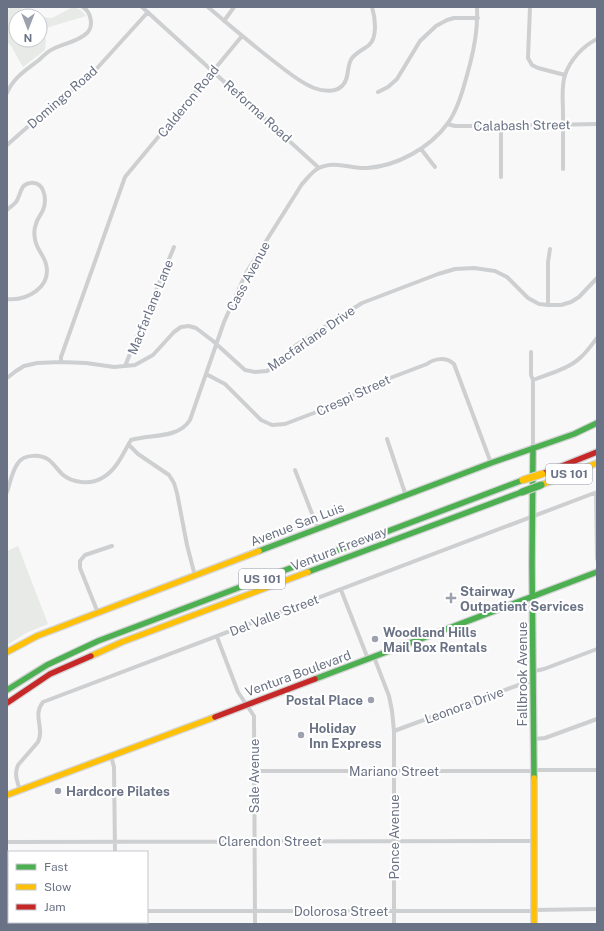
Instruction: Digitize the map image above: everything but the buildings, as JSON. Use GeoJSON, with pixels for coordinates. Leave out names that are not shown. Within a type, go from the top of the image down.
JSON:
{"type":"FeatureCollection","features":[{"type":"Feature","properties":{"kind":"main road","name":"Avenue San Luis"},"geometry":{"type":"LineString","coordinates":[[7,652],[37,636],[98,612],[491,463],[574,434],[597,423]]}},
{"type":"Feature","properties":{"kind":"main road","name":"Fallbrook Avenue"},"geometry":{"type":"LineString","coordinates":[[533,448],[534,924]]}},
{"type":"Feature","properties":{"kind":"main road","name":"Ventura Freeway"},"geometry":{"type":"LineString","coordinates":[[7,690],[47,665],[98,641],[597,452]]}},
{"type":"Feature","properties":{"kind":"main road","name":"Ventura Freeway"},"geometry":{"type":"LineString","coordinates":[[7,702],[50,674],[122,642],[597,463]]}},
{"type":"Feature","properties":{"kind":"main road","name":"Ventura Boulevard"},"geometry":{"type":"LineString","coordinates":[[7,795],[597,572]]}},
{"type":"Feature","properties":{"kind":"street"},"geometry":{"type":"LineString","coordinates":[[7,93],[10,86],[17,78],[53,49],[82,37],[88,32],[91,20],[89,13],[82,7]]}},
{"type":"Feature","properties":{"kind":"street","name":"Reforma Road"},"geometry":{"type":"LineString","coordinates":[[142,7],[320,168]]}},
{"type":"Feature","properties":{"kind":"street"},"geometry":{"type":"LineString","coordinates":[[208,7],[242,36],[299,80],[321,90],[336,90],[343,86],[352,58],[373,40],[372,7]]}},
{"type":"Feature","properties":{"kind":"street"},"geometry":{"type":"LineString","coordinates":[[224,21],[234,7]]}},
{"type":"Feature","properties":{"kind":"street"},"geometry":{"type":"LineString","coordinates":[[320,168],[329,164],[353,168],[368,168],[387,164],[406,157],[421,149],[448,124],[464,87],[476,41],[478,18],[477,7]]}},
{"type":"Feature","properties":{"kind":"street"},"geometry":{"type":"LineString","coordinates":[[530,7],[528,58],[532,65],[538,68],[565,76]]}},
{"type":"Feature","properties":{"kind":"street","name":"Domingo Road"},"geometry":{"type":"LineString","coordinates":[[7,145],[49,108],[90,76],[148,12]]}},
{"type":"Feature","properties":{"kind":"street"},"geometry":{"type":"LineString","coordinates":[[378,92],[397,80],[420,41],[436,26],[446,20],[454,18],[478,18]]}},
{"type":"Feature","properties":{"kind":"street","name":"Calderon Road"},"geometry":{"type":"LineString","coordinates":[[60,362],[125,177],[212,70],[242,36]]}},
{"type":"Feature","properties":{"kind":"street"},"geometry":{"type":"LineString","coordinates":[[563,169],[563,91],[565,76],[569,66],[579,53],[586,45],[597,39]]}},
{"type":"Feature","properties":{"kind":"street","name":"Calabash Street"},"geometry":{"type":"LineString","coordinates":[[448,124],[455,126],[597,124]]}},
{"type":"Feature","properties":{"kind":"street"},"geometry":{"type":"LineString","coordinates":[[501,126],[501,177]]}},
{"type":"Feature","properties":{"kind":"street"},"geometry":{"type":"LineString","coordinates":[[421,149],[435,167]]}},
{"type":"Feature","properties":{"kind":"street","name":"Cass Avenue"},"geometry":{"type":"LineString","coordinates":[[7,492],[16,467],[24,458],[31,456],[48,459],[68,479],[78,482],[102,479],[115,467],[132,440],[175,433],[187,425],[224,322],[246,273],[302,184],[312,173],[320,168]]}},
{"type":"Feature","properties":{"kind":"street"},"geometry":{"type":"LineString","coordinates":[[7,210],[16,202],[22,188],[31,183],[38,184],[43,189],[45,195],[43,210],[37,221],[34,233],[37,248],[45,259],[47,273],[43,284],[33,294],[17,299],[7,299]]}},
{"type":"Feature","properties":{"kind":"street","name":"Macfarlane Lane"},"geometry":{"type":"LineString","coordinates":[[125,366],[174,247]]}},
{"type":"Feature","properties":{"kind":"street"},"geometry":{"type":"LineString","coordinates":[[548,305],[548,262],[550,249]]}},
{"type":"Feature","properties":{"kind":"street","name":"Macfarlane Drive"},"geometry":{"type":"LineString","coordinates":[[7,378],[16,370],[24,366],[37,364],[60,362],[86,363],[114,367],[135,365],[153,355],[174,332],[181,327],[189,326],[196,328],[245,370],[255,372],[267,371],[295,346],[362,303],[410,284],[455,269],[474,268],[495,271],[507,276],[528,298],[539,304],[548,305],[561,305],[571,302],[579,297],[597,278]]}},
{"type":"Feature","properties":{"kind":"street"},"geometry":{"type":"LineString","coordinates":[[533,380],[568,366],[576,361],[582,357],[597,338]]}},
{"type":"Feature","properties":{"kind":"street","name":"Fallbrook Avenue"},"geometry":{"type":"LineString","coordinates":[[531,352],[531,375],[533,380],[533,448]]}},
{"type":"Feature","properties":{"kind":"street","name":"Crespi Street"},"geometry":{"type":"LineString","coordinates":[[206,374],[225,384],[261,420],[272,425],[285,424],[340,404],[369,386],[427,364],[432,360],[444,359],[454,364],[491,463]]}},
{"type":"Feature","properties":{"kind":"street"},"geometry":{"type":"LineString","coordinates":[[386,439],[406,496]]}},
{"type":"Feature","properties":{"kind":"street"},"geometry":{"type":"LineString","coordinates":[[130,445],[138,454],[169,475],[174,483],[195,576]]}},
{"type":"Feature","properties":{"kind":"street"},"geometry":{"type":"LineString","coordinates":[[295,470],[318,529]]}},
{"type":"Feature","properties":{"kind":"street"},"geometry":{"type":"LineString","coordinates":[[597,493],[597,559]]}},
{"type":"Feature","properties":{"kind":"street","name":"Del Valle Street"},"geometry":{"type":"LineString","coordinates":[[20,790],[16,778],[16,768],[40,738],[41,730],[38,712],[44,702],[597,493]]}},
{"type":"Feature","properties":{"kind":"street"},"geometry":{"type":"LineString","coordinates":[[98,612],[80,568],[80,560],[85,555],[112,546]]}},
{"type":"Feature","properties":{"kind":"street","name":"Ponce Avenue"},"geometry":{"type":"LineString","coordinates":[[341,590],[389,696],[392,711],[394,731],[394,924]]}},
{"type":"Feature","properties":{"kind":"street","name":"Sale Avenue"},"geometry":{"type":"LineString","coordinates":[[217,637],[238,692],[253,714],[254,719],[254,924]]}},
{"type":"Feature","properties":{"kind":"street"},"geometry":{"type":"LineString","coordinates":[[534,671],[544,669],[597,649]]}},
{"type":"Feature","properties":{"kind":"street","name":"Leonora Drive"},"geometry":{"type":"LineString","coordinates":[[394,731],[524,683],[534,681]]}},
{"type":"Feature","properties":{"kind":"street"},"geometry":{"type":"LineString","coordinates":[[534,739],[545,738],[597,718]]}},
{"type":"Feature","properties":{"kind":"street"},"geometry":{"type":"LineString","coordinates":[[111,756],[114,767],[115,851]]}},
{"type":"Feature","properties":{"kind":"street","name":"Mariano Street"},"geometry":{"type":"LineString","coordinates":[[254,771],[597,770]]}},
{"type":"Feature","properties":{"kind":"street","name":"Clarendon Street"},"geometry":{"type":"LineString","coordinates":[[7,842],[394,840],[534,841]]}},
{"type":"Feature","properties":{"kind":"street","name":"Dolorosa Street"},"geometry":{"type":"LineString","coordinates":[[148,911],[597,909]]}},
{"type":"Feature","properties":{"kind":"shaded area"},"geometry":{"type":"Polygon","coordinates":[[[20,7],[21,8],[9,8],[20,7]]]}},
{"type":"Feature","properties":{"kind":"shaded area"},"geometry":{"type":"Polygon","coordinates":[[[73,7],[81,10],[86,16],[48,27],[48,18],[52,18],[73,7]]]}},
{"type":"Feature","properties":{"kind":"shaded area"},"geometry":{"type":"Polygon","coordinates":[[[8,10],[8,43],[7,42],[8,10]]]}},
{"type":"Feature","properties":{"kind":"shaded area"},"geometry":{"type":"Polygon","coordinates":[[[12,48],[45,48],[45,50],[23,67],[12,48]]]}},
{"type":"Feature","properties":{"kind":"shaded area"},"geometry":{"type":"Polygon","coordinates":[[[18,546],[48,624],[26,633],[7,645],[7,551],[18,546]]]}},
{"type":"Feature","properties":{"kind":"traffic: fast"},"geometry":{"type":"LineString","coordinates":[[259,551],[491,463],[574,434],[597,423]]}},
{"type":"Feature","properties":{"kind":"traffic: fast"},"geometry":{"type":"LineString","coordinates":[[533,448],[532,565],[534,778]]}},
{"type":"Feature","properties":{"kind":"traffic: fast"},"geometry":{"type":"LineString","coordinates":[[7,690],[47,665],[98,641],[523,480]]}},
{"type":"Feature","properties":{"kind":"traffic: fast"},"geometry":{"type":"LineString","coordinates":[[522,492],[541,485]]}},
{"type":"Feature","properties":{"kind":"traffic: fast"},"geometry":{"type":"LineString","coordinates":[[308,572],[522,492]]}},
{"type":"Feature","properties":{"kind":"traffic: fast"},"geometry":{"type":"LineString","coordinates":[[315,679],[597,572]]}},
{"type":"Feature","properties":{"kind":"traffic: slow"},"geometry":{"type":"LineString","coordinates":[[541,485],[597,463]]}},
{"type":"Feature","properties":{"kind":"traffic: slow"},"geometry":{"type":"LineString","coordinates":[[523,480],[542,474]]}},
{"type":"Feature","properties":{"kind":"traffic: slow"},"geometry":{"type":"LineString","coordinates":[[7,652],[37,636],[259,551]]}},
{"type":"Feature","properties":{"kind":"traffic: slow"},"geometry":{"type":"LineString","coordinates":[[91,656],[122,642],[308,572]]}},
{"type":"Feature","properties":{"kind":"traffic: slow"},"geometry":{"type":"LineString","coordinates":[[7,795],[215,717]]}},
{"type":"Feature","properties":{"kind":"traffic: slow"},"geometry":{"type":"LineString","coordinates":[[534,778],[534,924]]}},
{"type":"Feature","properties":{"kind":"traffic: jam"},"geometry":{"type":"LineString","coordinates":[[542,474],[597,452]]}},
{"type":"Feature","properties":{"kind":"traffic: jam"},"geometry":{"type":"LineString","coordinates":[[7,703],[50,674],[91,656]]}},
{"type":"Feature","properties":{"kind":"traffic: jam"},"geometry":{"type":"LineString","coordinates":[[215,717],[315,679]]}},
{"type":"Feature","properties":{"kind":"place","name":"Stairway Outpatient Services"},"geometry":{"type":"Point","coordinates":[451,598]}},
{"type":"Feature","properties":{"kind":"place","name":"Woodland Hills Mail Box Rentals"},"geometry":{"type":"Point","coordinates":[375,639]}},
{"type":"Feature","properties":{"kind":"place","name":"Postal Place"},"geometry":{"type":"Point","coordinates":[371,700]}},
{"type":"Feature","properties":{"kind":"place","name":"Holiday Inn Express"},"geometry":{"type":"Point","coordinates":[301,735]}},
{"type":"Feature","properties":{"kind":"place","name":"Hardcore Pilates"},"geometry":{"type":"Point","coordinates":[58,791]}}]}
